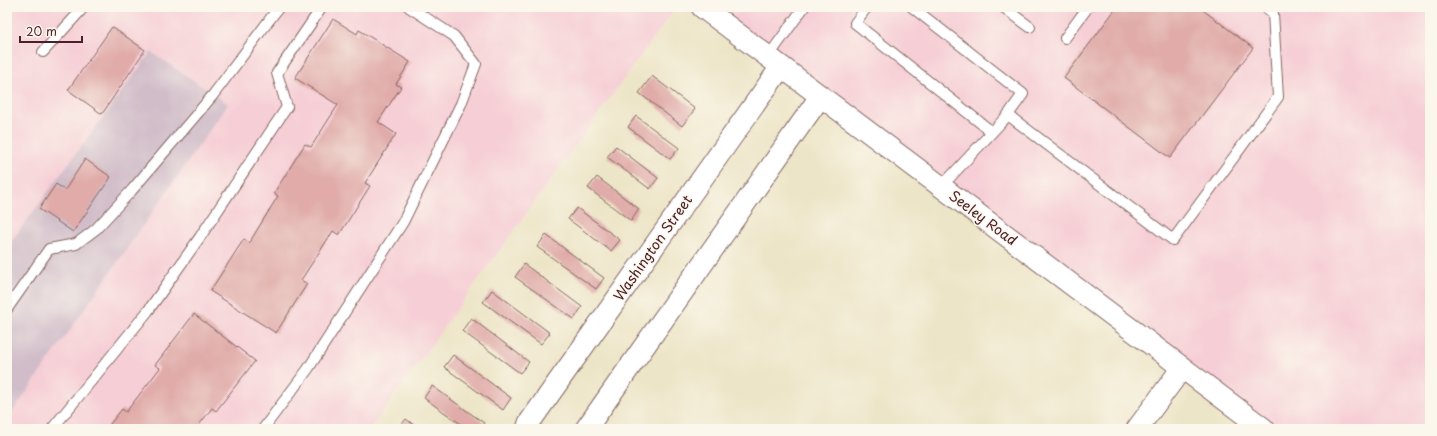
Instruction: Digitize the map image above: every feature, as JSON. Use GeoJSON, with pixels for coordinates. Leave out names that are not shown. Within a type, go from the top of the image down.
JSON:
{"type":"FeatureCollection","features":[{"type":"Feature","properties":{"kind":"street","name":"Seeley Road"},"geometry":{"type":"LineString","coordinates":[[702,7],[1264,429]]}},
{"type":"Feature","properties":{"kind":"street","name":"Washington Street"},"geometry":{"type":"LineString","coordinates":[[527,429],[529,423],[774,62]]}},
{"type":"Feature","properties":{"kind":"street"},"geometry":{"type":"LineString","coordinates":[[586,429],[820,97]]}},
{"type":"Feature","properties":{"kind":"street"},"geometry":{"type":"LineString","coordinates":[[1137,429],[1182,368]]}},
{"type":"Feature","properties":{"kind":"lane"},"geometry":{"type":"LineString","coordinates":[[43,52],[84,7]]}},
{"type":"Feature","properties":{"kind":"lane"},"geometry":{"type":"LineString","coordinates":[[7,309],[49,249],[76,244],[96,230],[132,190],[213,95],[278,7]]}},
{"type":"Feature","properties":{"kind":"lane"},"geometry":{"type":"LineString","coordinates":[[52,429],[148,311],[288,107],[277,74],[322,7]]}},
{"type":"Feature","properties":{"kind":"lane"},"geometry":{"type":"LineString","coordinates":[[263,429],[308,369],[403,222],[461,104],[476,64],[454,36],[409,7]]}},
{"type":"Feature","properties":{"kind":"lane"},"geometry":{"type":"LineString","coordinates":[[774,62],[804,7]]}},
{"type":"Feature","properties":{"kind":"lane"},"geometry":{"type":"LineString","coordinates":[[867,7],[854,23],[992,132]]}},
{"type":"Feature","properties":{"kind":"lane"},"geometry":{"type":"LineString","coordinates":[[912,7],[1023,94],[1008,115],[941,187]]}},
{"type":"Feature","properties":{"kind":"lane"},"geometry":{"type":"LineString","coordinates":[[1003,7],[1030,27]]}},
{"type":"Feature","properties":{"kind":"lane"},"geometry":{"type":"LineString","coordinates":[[1065,38],[1088,7]]}},
{"type":"Feature","properties":{"kind":"lane"},"geometry":{"type":"LineString","coordinates":[[1008,115],[1173,240],[1278,97],[1274,13],[1265,7]]}},
{"type":"Feature","properties":{"kind":"shaded area"},"geometry":{"type":"Polygon","coordinates":[[[7,7],[676,7],[370,429],[7,429],[7,7]]]}},
{"type":"Feature","properties":{"kind":"shaded area"},"geometry":{"type":"Polygon","coordinates":[[[714,7],[1430,7],[1430,429],[1278,429],[714,7]]]}},
{"type":"Feature","properties":{"kind":"shaded area"},"geometry":{"type":"Polygon","coordinates":[[[151,52],[228,104],[7,420],[7,247],[151,52]]]}},
{"type":"Feature","properties":{"kind":"building"},"geometry":{"type":"Polygon","coordinates":[[[1117,7],[1199,7],[1253,48],[1170,158],[1064,78],[1117,7]]]}},
{"type":"Feature","properties":{"kind":"building"},"geometry":{"type":"Polygon","coordinates":[[[333,19],[357,34],[359,30],[410,62],[396,84],[401,87],[378,122],[396,134],[365,183],[370,186],[339,235],[333,231],[301,280],[307,284],[276,333],[210,291],[244,239],[249,243],[278,196],[274,193],[305,144],[311,147],[338,105],[295,78],[333,19]]]}},
{"type":"Feature","properties":{"kind":"building"},"geometry":{"type":"Polygon","coordinates":[[[112,27],[145,50],[102,114],[68,90],[112,27]]]}},
{"type":"Feature","properties":{"kind":"building"},"geometry":{"type":"Polygon","coordinates":[[[652,76],[695,109],[682,126],[639,93],[652,76]]]}},
{"type":"Feature","properties":{"kind":"building"},"geometry":{"type":"Polygon","coordinates":[[[636,116],[679,148],[670,159],[628,127],[636,116]]]}},
{"type":"Feature","properties":{"kind":"building"},"geometry":{"type":"Polygon","coordinates":[[[616,146],[658,178],[650,189],[607,157],[616,146]]]}},
{"type":"Feature","properties":{"kind":"building"},"geometry":{"type":"Polygon","coordinates":[[[85,159],[111,177],[73,232],[39,209],[56,184],[65,190],[85,159]]]}},
{"type":"Feature","properties":{"kind":"building"},"geometry":{"type":"Polygon","coordinates":[[[597,177],[639,209],[631,221],[588,188],[597,177]]]}},
{"type":"Feature","properties":{"kind":"building"},"geometry":{"type":"Polygon","coordinates":[[[577,208],[620,240],[611,251],[568,219],[577,208]]]}},
{"type":"Feature","properties":{"kind":"building"},"geometry":{"type":"Polygon","coordinates":[[[546,235],[604,278],[596,289],[537,247],[546,235]]]}},
{"type":"Feature","properties":{"kind":"building"},"geometry":{"type":"Polygon","coordinates":[[[524,264],[582,307],[574,319],[515,277],[524,264]]]}},
{"type":"Feature","properties":{"kind":"building"},"geometry":{"type":"Polygon","coordinates":[[[492,290],[550,333],[541,344],[483,302],[492,290]]]}},
{"type":"Feature","properties":{"kind":"building"},"geometry":{"type":"Polygon","coordinates":[[[194,314],[255,361],[216,411],[212,408],[196,429],[106,429],[122,409],[126,412],[160,368],[155,365],[194,314]]]}},
{"type":"Feature","properties":{"kind":"building"},"geometry":{"type":"Polygon","coordinates":[[[471,318],[529,362],[520,373],[462,331],[471,318]]]}},
{"type":"Feature","properties":{"kind":"building"},"geometry":{"type":"Polygon","coordinates":[[[453,355],[511,398],[503,410],[444,367],[453,355]]]}},
{"type":"Feature","properties":{"kind":"building"},"geometry":{"type":"Polygon","coordinates":[[[432,386],[484,423],[480,429],[468,429],[424,398],[432,386]]]}},
{"type":"Feature","properties":{"kind":"building"},"geometry":{"type":"Polygon","coordinates":[[[406,419],[419,429],[398,429],[406,419]]]}}]}
